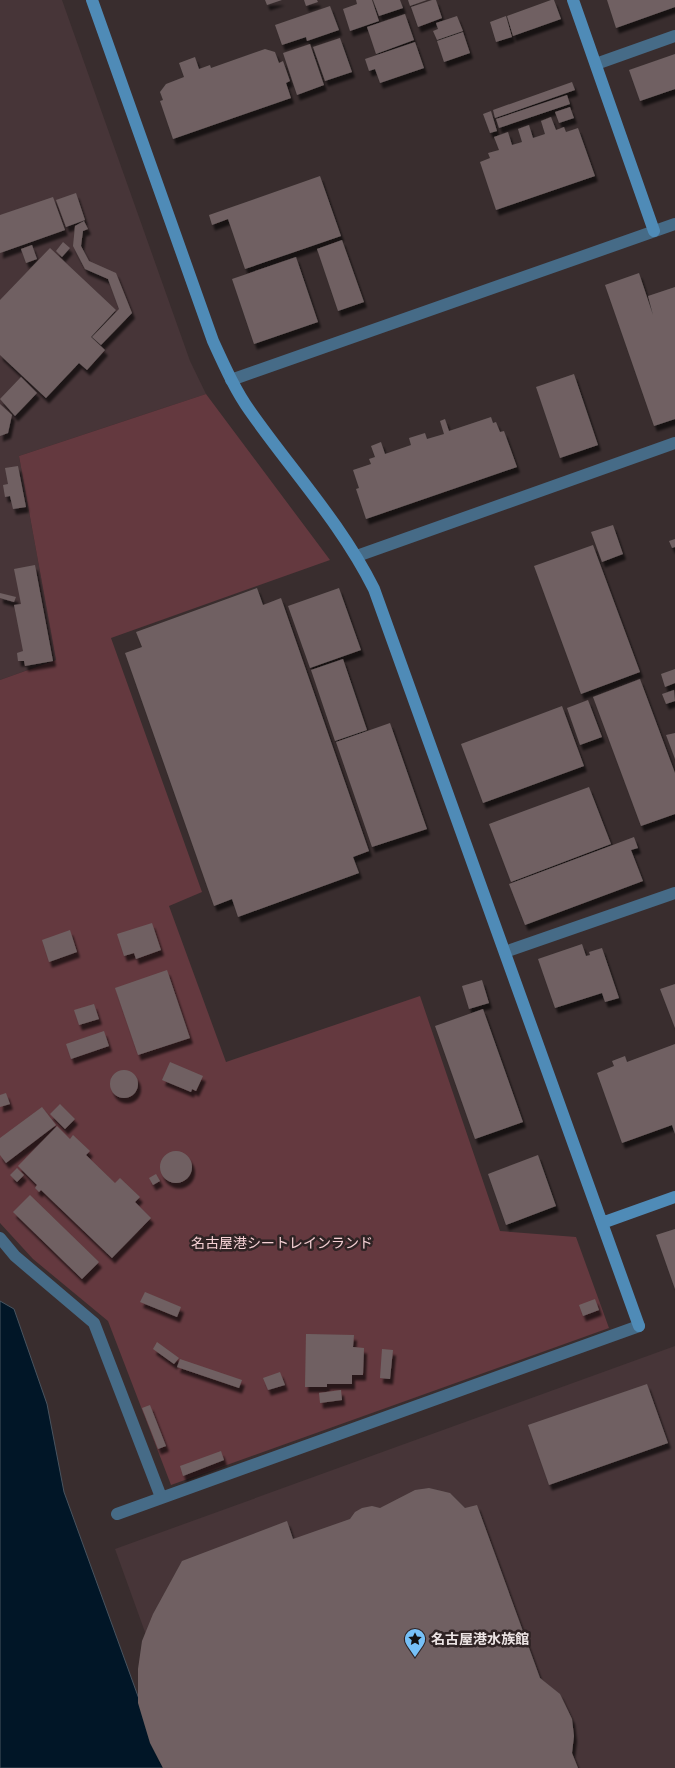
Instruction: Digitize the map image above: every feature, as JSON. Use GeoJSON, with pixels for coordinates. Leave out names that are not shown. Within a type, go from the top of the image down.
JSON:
{"type":"FeatureCollection","features":[{"type":"Feature","properties":{"kind":"street"},"geometry":{"type":"LineString","coordinates":[[92,0],[213,341],[231,380],[250,411],[324,506],[358,556],[374,589],[639,1326],[117,1514]]}},
{"type":"Feature","properties":{"kind":"street"},"geometry":{"type":"LineString","coordinates":[[573,0],[654,231]]}},
{"type":"Feature","properties":{"kind":"street"},"geometry":{"type":"LineString","coordinates":[[596,64],[675,36]]}},
{"type":"Feature","properties":{"kind":"street"},"geometry":{"type":"LineString","coordinates":[[231,380],[675,224]]}},
{"type":"Feature","properties":{"kind":"street"},"geometry":{"type":"LineString","coordinates":[[358,556],[675,443]]}},
{"type":"Feature","properties":{"kind":"street"},"geometry":{"type":"LineString","coordinates":[[505,952],[675,893]]}},
{"type":"Feature","properties":{"kind":"street"},"geometry":{"type":"LineString","coordinates":[[602,1223],[675,1197]]}},
{"type":"Feature","properties":{"kind":"street"},"geometry":{"type":"LineString","coordinates":[[0,1238],[15,1256],[94,1323],[161,1498]]}},
{"type":"Feature","properties":{"kind":"shaded area"},"geometry":{"type":"Polygon","coordinates":[[[0,0],[62,0],[190,361],[206,394],[19,456],[56,660],[0,680],[0,0]]]}},
{"type":"Feature","properties":{"kind":"shaded area","name":"名古屋港水族館"},"geometry":{"type":"Polygon","coordinates":[[[675,1346],[675,1768],[194,1768],[115,1549],[675,1346]]]}},
{"type":"Feature","properties":{"kind":"green space","name":"名古屋港シートレインランド"},"geometry":{"type":"Polygon","coordinates":[[[206,394],[330,560],[111,638],[202,892],[169,906],[226,1062],[420,996],[500,1231],[576,1237],[609,1328],[171,1485],[108,1321],[33,1259],[0,1223],[0,680],[56,660],[19,456],[206,394]]]}},
{"type":"Feature","properties":{"kind":"water"},"geometry":{"type":"Polygon","coordinates":[[[0,1301],[14,1309],[47,1404],[64,1492],[164,1768],[0,1768],[0,1301]]]}},
{"type":"Feature","properties":{"kind":"building"},"geometry":{"type":"Polygon","coordinates":[[[265,0],[282,0],[267,5],[265,0]]]}},
{"type":"Feature","properties":{"kind":"building"},"geometry":{"type":"Polygon","coordinates":[[[304,0],[317,0],[318,2],[306,6],[304,0]]]}},
{"type":"Feature","properties":{"kind":"building"},"geometry":{"type":"Polygon","coordinates":[[[356,0],[372,0],[379,21],[350,31],[343,9],[357,4],[356,0]]]}},
{"type":"Feature","properties":{"kind":"building"},"geometry":{"type":"Polygon","coordinates":[[[373,0],[400,0],[403,8],[379,16],[373,0]]]}},
{"type":"Feature","properties":{"kind":"building"},"geometry":{"type":"Polygon","coordinates":[[[408,0],[427,0],[410,6],[408,0]]]}},
{"type":"Feature","properties":{"kind":"building"},"geometry":{"type":"Polygon","coordinates":[[[436,0],[442,18],[418,27],[411,7],[436,0]]]}},
{"type":"Feature","properties":{"kind":"building"},"geometry":{"type":"Polygon","coordinates":[[[554,0],[561,19],[513,36],[507,16],[554,0]]]}},
{"type":"Feature","properties":{"kind":"building"},"geometry":{"type":"Polygon","coordinates":[[[607,0],[675,0],[675,7],[616,28],[607,0]]]}},
{"type":"Feature","properties":{"kind":"building"},"geometry":{"type":"Polygon","coordinates":[[[330,6],[339,30],[307,41],[306,37],[282,45],[275,25],[330,6]]]}},
{"type":"Feature","properties":{"kind":"building"},"geometry":{"type":"Polygon","coordinates":[[[405,14],[414,40],[376,54],[367,27],[405,14]]]}},
{"type":"Feature","properties":{"kind":"building"},"geometry":{"type":"Polygon","coordinates":[[[457,16],[463,31],[437,40],[433,31],[438,29],[436,23],[457,16]]]}},
{"type":"Feature","properties":{"kind":"building"},"geometry":{"type":"Polygon","coordinates":[[[506,16],[512,37],[496,42],[490,22],[506,16]]]}},
{"type":"Feature","properties":{"kind":"building"},"geometry":{"type":"Polygon","coordinates":[[[463,32],[470,53],[444,62],[437,41],[463,32]]]}},
{"type":"Feature","properties":{"kind":"building"},"geometry":{"type":"Polygon","coordinates":[[[340,38],[352,72],[325,81],[313,47],[340,38]]]}},
{"type":"Feature","properties":{"kind":"building"},"geometry":{"type":"Polygon","coordinates":[[[415,42],[424,68],[380,83],[375,69],[369,71],[365,59],[415,42]]]}},
{"type":"Feature","properties":{"kind":"building"},"geometry":{"type":"Polygon","coordinates":[[[310,44],[324,85],[297,95],[283,53],[310,44]]]}},
{"type":"Feature","properties":{"kind":"building"},"geometry":{"type":"Polygon","coordinates":[[[265,49],[275,52],[279,63],[283,61],[290,81],[286,83],[291,98],[173,139],[160,101],[163,100],[160,92],[166,84],[184,77],[179,63],[195,57],[199,69],[210,65],[211,68],[265,49]]]}},
{"type":"Feature","properties":{"kind":"building"},"geometry":{"type":"Polygon","coordinates":[[[675,54],[675,89],[640,101],[629,70],[675,54]]]}},
{"type":"Feature","properties":{"kind":"building"},"geometry":{"type":"Polygon","coordinates":[[[572,82],[575,90],[495,118],[493,110],[572,82]]]}},
{"type":"Feature","properties":{"kind":"building"},"geometry":{"type":"Polygon","coordinates":[[[567,95],[570,104],[499,128],[496,119],[567,95]]]}},
{"type":"Feature","properties":{"kind":"building"},"geometry":{"type":"Polygon","coordinates":[[[570,107],[574,118],[559,123],[555,112],[570,107]]]}},
{"type":"Feature","properties":{"kind":"building"},"geometry":{"type":"Polygon","coordinates":[[[491,111],[497,131],[490,133],[483,114],[491,111]]]}},
{"type":"Feature","properties":{"kind":"building"},"geometry":{"type":"Polygon","coordinates":[[[551,117],[556,130],[564,127],[566,132],[578,128],[595,176],[496,210],[480,162],[490,158],[488,153],[499,150],[494,137],[508,132],[512,145],[522,142],[518,129],[529,125],[533,138],[545,134],[541,121],[551,117]]]}},
{"type":"Feature","properties":{"kind":"building"},"geometry":{"type":"Polygon","coordinates":[[[320,176],[341,236],[245,269],[228,219],[212,225],[209,215],[320,176]]]}},
{"type":"Feature","properties":{"kind":"building"},"geometry":{"type":"Polygon","coordinates":[[[76,193],[85,220],[66,227],[56,200],[76,193]]]}},
{"type":"Feature","properties":{"kind":"building"},"geometry":{"type":"Polygon","coordinates":[[[53,197],[65,230],[0,253],[0,215],[53,197]]]}},
{"type":"Feature","properties":{"kind":"building"},"geometry":{"type":"Polygon","coordinates":[[[84,221],[88,229],[83,231],[81,246],[89,261],[116,273],[132,313],[101,345],[92,337],[119,309],[108,279],[85,269],[73,246],[75,226],[84,221]]]}},
{"type":"Feature","properties":{"kind":"building"},"geometry":{"type":"Polygon","coordinates":[[[342,240],[364,302],[338,311],[317,249],[342,240]]]}},
{"type":"Feature","properties":{"kind":"building"},"geometry":{"type":"Polygon","coordinates":[[[63,242],[70,248],[62,257],[56,251],[63,242]]]}},
{"type":"Feature","properties":{"kind":"building"},"geometry":{"type":"Polygon","coordinates":[[[32,245],[37,259],[26,263],[21,249],[32,245]]]}},
{"type":"Feature","properties":{"kind":"building"},"geometry":{"type":"Polygon","coordinates":[[[50,248],[116,310],[91,337],[105,350],[87,370],[79,363],[46,398],[0,355],[0,300],[50,248]]]}},
{"type":"Feature","properties":{"kind":"building"},"geometry":{"type":"Polygon","coordinates":[[[296,257],[318,322],[254,344],[232,279],[296,257]]]}},
{"type":"Feature","properties":{"kind":"building"},"geometry":{"type":"Polygon","coordinates":[[[639,273],[653,315],[648,296],[675,287],[675,419],[654,426],[605,285],[639,273]]]}},
{"type":"Feature","properties":{"kind":"building"},"geometry":{"type":"Polygon","coordinates":[[[574,374],[598,445],[560,458],[536,387],[574,374]]]}},
{"type":"Feature","properties":{"kind":"building"},"geometry":{"type":"Polygon","coordinates":[[[21,377],[37,393],[15,416],[0,399],[21,377]]]}},
{"type":"Feature","properties":{"kind":"building"},"geometry":{"type":"Polygon","coordinates":[[[0,404],[12,415],[8,433],[0,436],[0,404]]]}},
{"type":"Feature","properties":{"kind":"building"},"geometry":{"type":"Polygon","coordinates":[[[491,417],[493,423],[496,422],[500,432],[504,431],[517,467],[366,519],[356,489],[359,488],[353,470],[371,464],[369,459],[375,457],[371,446],[381,442],[385,454],[411,445],[409,438],[425,433],[427,439],[444,434],[440,421],[445,419],[449,431],[491,417]]]}},
{"type":"Feature","properties":{"kind":"building"},"geometry":{"type":"Polygon","coordinates":[[[18,466],[26,507],[13,509],[10,496],[5,497],[3,485],[8,484],[5,468],[18,466]]]}},
{"type":"Feature","properties":{"kind":"building"},"geometry":{"type":"Polygon","coordinates":[[[613,525],[623,554],[602,562],[591,532],[613,525]]]}},
{"type":"Feature","properties":{"kind":"building"},"geometry":{"type":"Polygon","coordinates":[[[675,539],[675,547],[672,548],[669,541],[675,539]]]}},
{"type":"Feature","properties":{"kind":"building"},"geometry":{"type":"Polygon","coordinates":[[[593,545],[640,672],[581,694],[534,566],[593,545]]]}},
{"type":"Feature","properties":{"kind":"building"},"geometry":{"type":"Polygon","coordinates":[[[35,565],[53,661],[25,666],[24,661],[18,661],[17,653],[23,651],[14,605],[21,604],[14,569],[35,565]]]}},
{"type":"Feature","properties":{"kind":"building"},"geometry":{"type":"Polygon","coordinates":[[[257,588],[263,605],[281,598],[369,851],[353,857],[359,873],[238,917],[232,899],[214,906],[125,653],[142,647],[136,632],[257,588]]]}},
{"type":"Feature","properties":{"kind":"building"},"geometry":{"type":"Polygon","coordinates":[[[339,588],[361,650],[310,668],[288,606],[339,588]]]}},
{"type":"Feature","properties":{"kind":"building"},"geometry":{"type":"Polygon","coordinates":[[[0,593],[16,597],[14,602],[0,598],[0,593]]]}},
{"type":"Feature","properties":{"kind":"building"},"geometry":{"type":"Polygon","coordinates":[[[343,659],[367,730],[335,741],[311,670],[343,659]]]}},
{"type":"Feature","properties":{"kind":"building"},"geometry":{"type":"Polygon","coordinates":[[[675,669],[675,683],[665,687],[661,674],[675,669]]]}},
{"type":"Feature","properties":{"kind":"building"},"geometry":{"type":"Polygon","coordinates":[[[640,679],[675,773],[675,814],[641,826],[593,697],[640,679]]]}},
{"type":"Feature","properties":{"kind":"building"},"geometry":{"type":"Polygon","coordinates":[[[674,690],[675,701],[666,704],[662,694],[674,690]]]}},
{"type":"Feature","properties":{"kind":"building"},"geometry":{"type":"Polygon","coordinates":[[[588,700],[602,737],[580,745],[567,708],[588,700]]]}},
{"type":"Feature","properties":{"kind":"building"},"geometry":{"type":"Polygon","coordinates":[[[562,706],[584,766],[483,803],[461,744],[562,706]]]}},
{"type":"Feature","properties":{"kind":"building"},"geometry":{"type":"Polygon","coordinates":[[[390,723],[427,829],[372,847],[336,742],[390,723]]]}},
{"type":"Feature","properties":{"kind":"building"},"geometry":{"type":"Polygon","coordinates":[[[675,733],[675,759],[666,735],[675,733]]]}},
{"type":"Feature","properties":{"kind":"building"},"geometry":{"type":"Polygon","coordinates":[[[589,787],[611,844],[511,882],[489,824],[589,787]]]}},
{"type":"Feature","properties":{"kind":"building"},"geometry":{"type":"Polygon","coordinates":[[[634,837],[638,848],[631,850],[643,881],[525,925],[509,884],[634,837]]]}},
{"type":"Feature","properties":{"kind":"building"},"geometry":{"type":"Polygon","coordinates":[[[152,923],[161,950],[136,959],[134,953],[124,956],[117,934],[152,923]]]}},
{"type":"Feature","properties":{"kind":"building"},"geometry":{"type":"Polygon","coordinates":[[[70,930],[77,952],[49,962],[42,940],[70,930]]]}},
{"type":"Feature","properties":{"kind":"building"},"geometry":{"type":"Polygon","coordinates":[[[582,944],[586,956],[590,955],[589,952],[602,948],[619,998],[605,1002],[602,993],[555,1008],[538,959],[582,944]]]}},
{"type":"Feature","properties":{"kind":"building"},"geometry":{"type":"Polygon","coordinates":[[[167,970],[190,1038],[138,1055],[115,988],[167,970]]]}},
{"type":"Feature","properties":{"kind":"building"},"geometry":{"type":"Polygon","coordinates":[[[482,980],[489,1003],[469,1009],[462,986],[482,980]]]}},
{"type":"Feature","properties":{"kind":"building"},"geometry":{"type":"Polygon","coordinates":[[[675,984],[675,1028],[660,989],[675,984]]]}},
{"type":"Feature","properties":{"kind":"building"},"geometry":{"type":"Polygon","coordinates":[[[94,1004],[99,1019],[79,1025],[74,1010],[94,1004]]]}},
{"type":"Feature","properties":{"kind":"building"},"geometry":{"type":"Polygon","coordinates":[[[483,1009],[523,1122],[475,1139],[435,1026],[483,1009]]]}},
{"type":"Feature","properties":{"kind":"building"},"geometry":{"type":"Polygon","coordinates":[[[104,1031],[109,1046],[71,1059],[66,1044],[104,1031]]]}},
{"type":"Feature","properties":{"kind":"building"},"geometry":{"type":"Polygon","coordinates":[[[675,1044],[675,1134],[672,1125],[622,1143],[597,1073],[614,1066],[612,1061],[625,1056],[627,1062],[675,1044]]]}},
{"type":"Feature","properties":{"kind":"building"},"geometry":{"type":"Polygon","coordinates":[[[170,1062],[203,1076],[196,1091],[192,1089],[191,1092],[162,1080],[170,1062]]]}},
{"type":"Feature","properties":{"kind":"building"},"geometry":{"type":"Polygon","coordinates":[[[124,1070],[134,1074],[138,1084],[134,1094],[124,1098],[114,1094],[110,1084],[114,1074],[124,1070]]]}},
{"type":"Feature","properties":{"kind":"building"},"geometry":{"type":"Polygon","coordinates":[[[6,1093],[10,1104],[0,1107],[0,1095],[6,1093]]]}},
{"type":"Feature","properties":{"kind":"building"},"geometry":{"type":"Polygon","coordinates":[[[60,1104],[75,1119],[65,1129],[50,1114],[60,1104]]]}},
{"type":"Feature","properties":{"kind":"building"},"geometry":{"type":"Polygon","coordinates":[[[42,1107],[56,1125],[6,1163],[0,1155],[0,1138],[42,1107]]]}},
{"type":"Feature","properties":{"kind":"building"},"geometry":{"type":"Polygon","coordinates":[[[57,1126],[70,1139],[73,1135],[90,1151],[86,1155],[115,1183],[120,1178],[140,1197],[135,1202],[151,1218],[112,1258],[41,1190],[39,1192],[35,1188],[37,1185],[18,1166],[57,1126]]]}},
{"type":"Feature","properties":{"kind":"building"},"geometry":{"type":"Polygon","coordinates":[[[176,1151],[182,1152],[187,1156],[191,1161],[191,1173],[187,1178],[182,1182],[176,1183],[170,1182],[165,1178],[161,1173],[160,1167],[161,1161],[165,1156],[170,1152],[176,1151]]]}},
{"type":"Feature","properties":{"kind":"building"},"geometry":{"type":"Polygon","coordinates":[[[538,1155],[556,1206],[506,1225],[488,1174],[538,1155]]]}},
{"type":"Feature","properties":{"kind":"building"},"geometry":{"type":"Polygon","coordinates":[[[17,1168],[24,1175],[17,1182],[10,1175],[17,1168]]]}},
{"type":"Feature","properties":{"kind":"building"},"geometry":{"type":"Polygon","coordinates":[[[156,1174],[160,1181],[153,1185],[149,1178],[156,1174]]]}},
{"type":"Feature","properties":{"kind":"building"},"geometry":{"type":"Polygon","coordinates":[[[30,1195],[99,1262],[82,1279],[13,1212],[30,1195]]]}},
{"type":"Feature","properties":{"kind":"building"},"geometry":{"type":"Polygon","coordinates":[[[675,1229],[675,1289],[656,1235],[675,1229]]]}},
{"type":"Feature","properties":{"kind":"building"},"geometry":{"type":"Polygon","coordinates":[[[145,1292],[181,1307],[177,1317],[140,1302],[145,1292]]]}},
{"type":"Feature","properties":{"kind":"building"},"geometry":{"type":"Polygon","coordinates":[[[595,1299],[599,1310],[583,1316],[579,1305],[595,1299]]]}},
{"type":"Feature","properties":{"kind":"building"},"geometry":{"type":"Polygon","coordinates":[[[306,1334],[354,1335],[353,1347],[364,1348],[363,1375],[352,1375],[352,1384],[327,1384],[327,1387],[305,1387],[306,1334]]]}},
{"type":"Feature","properties":{"kind":"building"},"geometry":{"type":"Polygon","coordinates":[[[157,1342],[179,1358],[174,1364],[153,1349],[157,1342]]]}},
{"type":"Feature","properties":{"kind":"building"},"geometry":{"type":"Polygon","coordinates":[[[382,1349],[393,1350],[390,1379],[380,1378],[382,1349]]]}},
{"type":"Feature","properties":{"kind":"building"},"geometry":{"type":"Polygon","coordinates":[[[180,1359],[242,1380],[239,1388],[177,1367],[180,1359]]]}},
{"type":"Feature","properties":{"kind":"building"},"geometry":{"type":"Polygon","coordinates":[[[280,1372],[285,1385],[268,1390],[263,1378],[280,1372]]]}},
{"type":"Feature","properties":{"kind":"building"},"geometry":{"type":"Polygon","coordinates":[[[647,1384],[668,1443],[549,1485],[528,1425],[647,1384]]]}},
{"type":"Feature","properties":{"kind":"building"},"geometry":{"type":"Polygon","coordinates":[[[341,1390],[342,1400],[320,1403],[319,1393],[341,1390]]]}},
{"type":"Feature","properties":{"kind":"building"},"geometry":{"type":"Polygon","coordinates":[[[150,1405],[166,1446],[158,1449],[142,1408],[150,1405]]]}},
{"type":"Feature","properties":{"kind":"building"},"geometry":{"type":"Polygon","coordinates":[[[221,1451],[224,1460],[183,1476],[180,1466],[221,1451]]]}},
{"type":"Feature","properties":{"kind":"building"},"geometry":{"type":"Polygon","coordinates":[[[429,1488],[450,1493],[465,1508],[477,1505],[540,1678],[560,1694],[572,1719],[574,1736],[572,1753],[578,1768],[163,1768],[150,1743],[138,1703],[138,1669],[142,1641],[153,1614],[182,1561],[287,1521],[293,1539],[350,1519],[355,1512],[362,1508],[372,1506],[380,1508],[415,1490],[429,1488]]]}},
{"type":"Feature","properties":{"kind":"place","name":"名古屋港水族館"},"geometry":{"type":"Point","coordinates":[415,1658]}}]}
